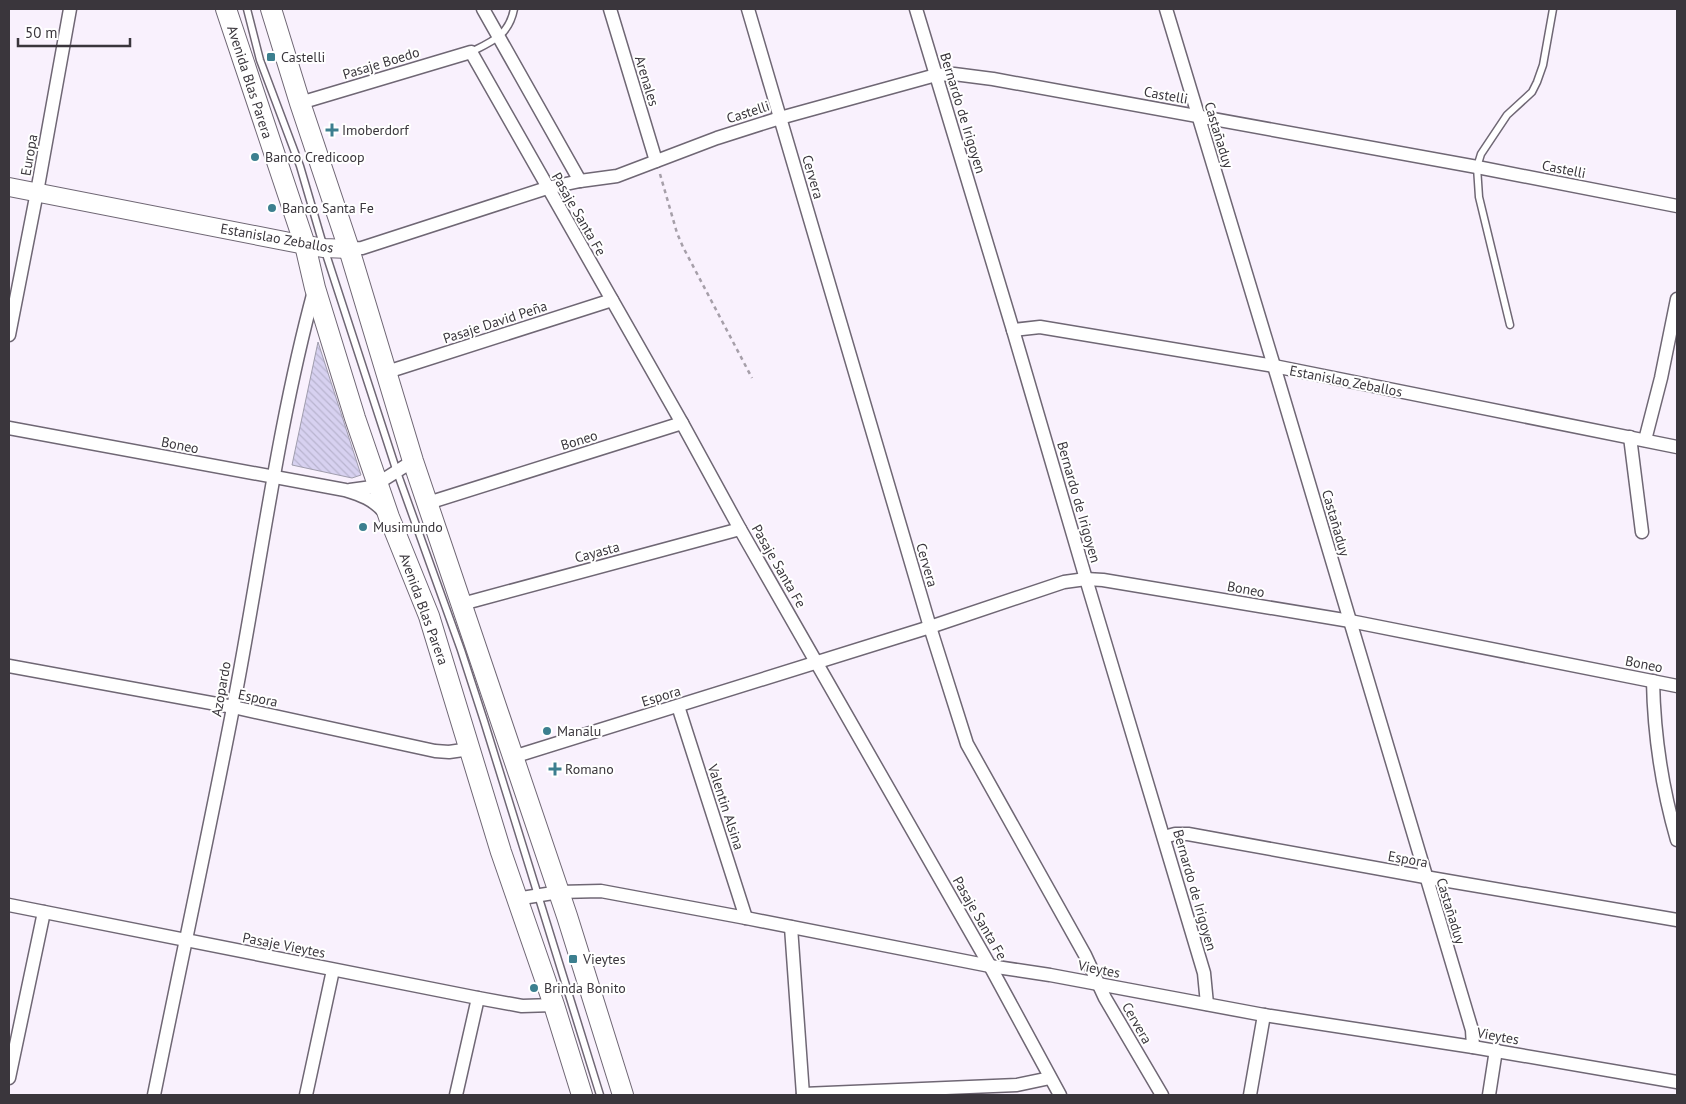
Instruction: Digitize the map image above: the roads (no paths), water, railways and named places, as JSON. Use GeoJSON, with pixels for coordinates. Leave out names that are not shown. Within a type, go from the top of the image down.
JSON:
{"type":"FeatureCollection","features":[{"type":"Feature","properties":{"kind":"main road","name":"Avenida Blas Parera"},"geometry":{"type":"LineString","coordinates":[[226,9],[314,247],[315,288],[355,418],[389,517],[429,616],[516,899],[554,1005],[582,1095]]}},
{"type":"Feature","properties":{"kind":"main road"},"geometry":{"type":"LineString","coordinates":[[271,9],[387,372],[405,467],[428,503],[559,892],[623,1095]]}},
{"type":"Feature","properties":{"kind":"main road","name":"Estanislao Zeballos"},"geometry":{"type":"LineString","coordinates":[[9,187],[314,247],[349,249]]}},
{"type":"Feature","properties":{"kind":"street","name":"Europa"},"geometry":{"type":"LineString","coordinates":[[9,335],[70,9]]}},
{"type":"Feature","properties":{"kind":"street","name":"Pasaje Santa Fe"},"geometry":{"type":"LineString","coordinates":[[483,9],[580,180]]}},
{"type":"Feature","properties":{"kind":"street","name":"Arenales"},"geometry":{"type":"LineString","coordinates":[[610,9],[656,161]]}},
{"type":"Feature","properties":{"kind":"street","name":"Cervera"},"geometry":{"type":"LineString","coordinates":[[748,9],[966,744],[1085,955],[1098,985],[1162,1095]]}},
{"type":"Feature","properties":{"kind":"street","name":"Bernardo de Irigoyen"},"geometry":{"type":"LineString","coordinates":[[916,9],[1014,330],[1086,579],[1164,837],[1204,974],[1207,1004]]}},
{"type":"Feature","properties":{"kind":"street","name":"Castañaduy"},"geometry":{"type":"LineString","coordinates":[[1166,9],[1472,1030],[1473,1046]]}},
{"type":"Feature","properties":{"kind":"street","name":"Pasaje Boedo"},"geometry":{"type":"LineString","coordinates":[[300,103],[471,52]]}},
{"type":"Feature","properties":{"kind":"street","name":"Pasaje Santa Fe"},"geometry":{"type":"LineString","coordinates":[[471,52],[740,529],[990,966],[1060,1095]]}},
{"type":"Feature","properties":{"kind":"street","name":"Castelli"},"geometry":{"type":"LineString","coordinates":[[656,161],[717,138],[780,118],[936,75],[954,74],[993,79],[1197,116],[1677,206]]}},
{"type":"Feature","properties":{"kind":"street","name":"Estanislao Zeballos"},"geometry":{"type":"LineString","coordinates":[[349,249],[362,248],[547,188],[580,180],[617,176],[656,161]]}},
{"type":"Feature","properties":{"kind":"street","name":"Azopardo"},"geometry":{"type":"LineString","coordinates":[[154,1095],[233,708],[273,477],[304,329],[315,288]]}},
{"type":"Feature","properties":{"kind":"street"},"geometry":{"type":"LineString","coordinates":[[1645,440],[1661,378],[1677,299]]}},
{"type":"Feature","properties":{"kind":"street","name":"Pasaje David Peña"},"geometry":{"type":"LineString","coordinates":[[387,372],[612,300]]}},
{"type":"Feature","properties":{"kind":"street","name":"Estanislao Zeballos"},"geometry":{"type":"LineString","coordinates":[[1014,330],[1040,327],[1274,366],[1677,446]]}},
{"type":"Feature","properties":{"kind":"street","name":"Boneo"},"geometry":{"type":"LineString","coordinates":[[428,503],[682,424]]}},
{"type":"Feature","properties":{"kind":"street","name":"Boneo"},"geometry":{"type":"LineString","coordinates":[[9,428],[345,490],[367,497],[376,503],[389,517]]}},
{"type":"Feature","properties":{"kind":"street"},"geometry":{"type":"LineString","coordinates":[[1630,437],[1642,532]]}},
{"type":"Feature","properties":{"kind":"street","name":"Boneo"},"geometry":{"type":"LineString","coordinates":[[345,490],[367,488],[378,484],[405,467]]}},
{"type":"Feature","properties":{"kind":"street","name":"Cayasta"},"geometry":{"type":"LineString","coordinates":[[462,604],[740,529]]}},
{"type":"Feature","properties":{"kind":"street","name":"Boneo"},"geometry":{"type":"LineString","coordinates":[[817,663],[1064,582],[1086,579],[1103,580],[1350,621],[1677,686]]}},
{"type":"Feature","properties":{"kind":"street","name":"Espora"},"geometry":{"type":"LineString","coordinates":[[513,757],[817,663]]}},
{"type":"Feature","properties":{"kind":"street","name":"Espora"},"geometry":{"type":"LineString","coordinates":[[9,666],[233,708],[435,751],[448,752],[470,749]]}},
{"type":"Feature","properties":{"kind":"street"},"geometry":{"type":"LineString","coordinates":[[1653,681],[1654,710],[1664,791],[1677,840]]}},
{"type":"Feature","properties":{"kind":"street","name":"Valentin Alsina"},"geometry":{"type":"LineString","coordinates":[[678,706],[746,918]]}},
{"type":"Feature","properties":{"kind":"street","name":"Espora"},"geometry":{"type":"LineString","coordinates":[[1164,837],[1175,834],[1188,834],[1425,878],[1677,920]]}},
{"type":"Feature","properties":{"kind":"street","name":"Vieytes"},"geometry":{"type":"LineString","coordinates":[[516,899],[537,894],[601,891],[990,966],[1050,975],[1264,1015],[1473,1046],[1677,1082]]}},
{"type":"Feature","properties":{"kind":"street","name":"Pasaje Vieytes"},"geometry":{"type":"LineString","coordinates":[[9,905],[478,998],[522,1006],[554,1005]]}},
{"type":"Feature","properties":{"kind":"street"},"geometry":{"type":"LineString","coordinates":[[9,1078],[44,912]]}},
{"type":"Feature","properties":{"kind":"street"},"geometry":{"type":"LineString","coordinates":[[791,927],[803,1095],[1017,1085],[1050,1078]]}},
{"type":"Feature","properties":{"kind":"street"},"geometry":{"type":"LineString","coordinates":[[306,1095],[333,970]]}},
{"type":"Feature","properties":{"kind":"street"},"geometry":{"type":"LineString","coordinates":[[456,1095],[478,998]]}},
{"type":"Feature","properties":{"kind":"street"},"geometry":{"type":"LineString","coordinates":[[1250,1095],[1264,1015]]}},
{"type":"Feature","properties":{"kind":"street"},"geometry":{"type":"LineString","coordinates":[[1489,1095],[1496,1050]]}},
{"type":"Feature","properties":{"kind":"lane"},"geometry":{"type":"LineString","coordinates":[[248,9],[260,60],[300,166],[314,247],[405,467],[600,1095]]}},
{"type":"Feature","properties":{"kind":"lane"},"geometry":{"type":"LineString","coordinates":[[471,52],[498,38],[511,22],[514,9]]}},
{"type":"Feature","properties":{"kind":"lane"},"geometry":{"type":"LineString","coordinates":[[1510,325],[1479,197],[1476,167],[1482,154],[1507,115],[1532,92],[1538,82],[1553,9]]}},
{"type":"Feature","properties":{"kind":"place","name":"Castelli"},"geometry":{"type":"Point","coordinates":[271,57]}},
{"type":"Feature","properties":{"kind":"place","name":"Imoberdorf"},"geometry":{"type":"Point","coordinates":[332,130]}},
{"type":"Feature","properties":{"kind":"place","name":"Banco Credicoop"},"geometry":{"type":"Point","coordinates":[255,157]}},
{"type":"Feature","properties":{"kind":"place","name":"Banco Santa Fe"},"geometry":{"type":"Point","coordinates":[272,208]}},
{"type":"Feature","properties":{"kind":"place","name":"Musimundo"},"geometry":{"type":"Point","coordinates":[363,527]}},
{"type":"Feature","properties":{"kind":"place","name":"Manalu"},"geometry":{"type":"Point","coordinates":[547,731]}},
{"type":"Feature","properties":{"kind":"place","name":"Romano"},"geometry":{"type":"Point","coordinates":[555,769]}},
{"type":"Feature","properties":{"kind":"place","name":"Vieytes"},"geometry":{"type":"Point","coordinates":[573,959]}},
{"type":"Feature","properties":{"kind":"place","name":"Brinda Bonito"},"geometry":{"type":"Point","coordinates":[534,988]}}]}
